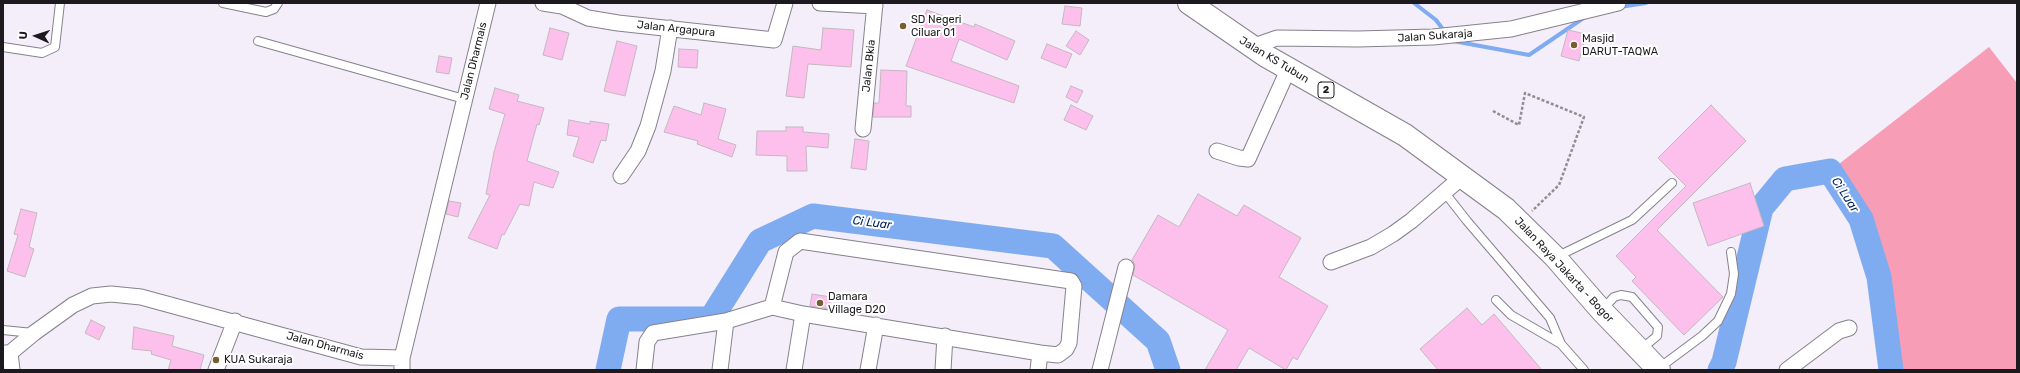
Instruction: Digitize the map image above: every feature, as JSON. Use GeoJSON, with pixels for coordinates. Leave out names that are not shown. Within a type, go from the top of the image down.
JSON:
{"type":"FeatureCollection","features":[{"type":"Feature","properties":{"kind":"highway","name":"Jalan KS Tubun"},"geometry":{"type":"LineString","coordinates":[[1189,3],[1251,47],[1288,70],[1405,135],[1463,176]]}},
{"type":"Feature","properties":{"kind":"highway","name":"Jalan Raya Jakarta - Bogor"},"geometry":{"type":"LineString","coordinates":[[1463,176],[1506,209],[1522,224],[1555,257],[1601,310],[1659,369]]}},
{"type":"Feature","properties":{"kind":"street","name":"Jalan Dharmais"},"geometry":{"type":"LineString","coordinates":[[6,353],[73,305],[92,296],[111,294],[141,297],[235,321],[361,357],[402,364],[488,3]]}},
{"type":"Feature","properties":{"kind":"street","name":"Jalan Argapura"},"geometry":{"type":"LineString","coordinates":[[543,3],[562,6],[588,18],[774,40],[785,3]]}},
{"type":"Feature","properties":{"kind":"street"},"geometry":{"type":"LineString","coordinates":[[820,3],[875,4]]}},
{"type":"Feature","properties":{"kind":"street","name":"Jalan Sukaraja"},"geometry":{"type":"LineString","coordinates":[[1251,47],[1277,38],[1358,40],[1433,37],[1511,29],[1618,3]]}},
{"type":"Feature","properties":{"kind":"street","name":"Jalan Bkia"},"geometry":{"type":"LineString","coordinates":[[863,129],[875,4]]}},
{"type":"Feature","properties":{"kind":"street"},"geometry":{"type":"LineString","coordinates":[[621,176],[638,151],[648,126],[663,71],[670,28]]}},
{"type":"Feature","properties":{"kind":"street"},"geometry":{"type":"LineString","coordinates":[[1217,151],[1239,158],[1248,159],[1288,70]]}},
{"type":"Feature","properties":{"kind":"street"},"geometry":{"type":"LineString","coordinates":[[1331,262],[1380,243],[1411,221],[1463,176]]}},
{"type":"Feature","properties":{"kind":"street"},"geometry":{"type":"LineString","coordinates":[[644,370],[647,342],[652,333],[726,321],[772,307],[803,314],[1058,355],[1066,349],[1069,343],[1074,286],[1071,281],[800,241],[786,252],[772,307]]}},
{"type":"Feature","properties":{"kind":"street"},"geometry":{"type":"LineString","coordinates":[[1100,370],[1126,267]]}},
{"type":"Feature","properties":{"kind":"street"},"geometry":{"type":"LineString","coordinates":[[794,370],[803,314]]}},
{"type":"Feature","properties":{"kind":"street"},"geometry":{"type":"LineString","coordinates":[[216,370],[235,321]]}},
{"type":"Feature","properties":{"kind":"street"},"geometry":{"type":"LineString","coordinates":[[720,370],[726,321]]}},
{"type":"Feature","properties":{"kind":"street"},"geometry":{"type":"LineString","coordinates":[[868,370],[876,325]]}},
{"type":"Feature","properties":{"kind":"street"},"geometry":{"type":"LineString","coordinates":[[1787,370],[1840,331],[1849,328]]}},
{"type":"Feature","properties":{"kind":"street"},"geometry":{"type":"LineString","coordinates":[[943,370],[945,336]]}},
{"type":"Feature","properties":{"kind":"street"},"geometry":{"type":"LineString","coordinates":[[6,353],[12,370]]}},
{"type":"Feature","properties":{"kind":"street"},"geometry":{"type":"LineString","coordinates":[[1038,370],[1040,353]]}},
{"type":"Feature","properties":{"kind":"lane"},"geometry":{"type":"LineString","coordinates":[[3,47],[42,53],[55,47],[57,44],[60,3]]}},
{"type":"Feature","properties":{"kind":"lane"},"geometry":{"type":"LineString","coordinates":[[223,3],[266,12],[274,9],[278,3]]}},
{"type":"Feature","properties":{"kind":"lane"},"geometry":{"type":"LineString","coordinates":[[258,41],[464,99]]}},
{"type":"Feature","properties":{"kind":"lane"},"geometry":{"type":"LineString","coordinates":[[1555,257],[1632,220],[1672,183]]}},
{"type":"Feature","properties":{"kind":"lane"},"geometry":{"type":"LineString","coordinates":[[1445,193],[1550,318],[1561,344],[1584,370]]}},
{"type":"Feature","properties":{"kind":"lane"},"geometry":{"type":"LineString","coordinates":[[1659,369],[1702,336],[1718,321],[1731,294],[1734,274],[1731,252]]}},
{"type":"Feature","properties":{"kind":"lane"},"geometry":{"type":"LineString","coordinates":[[1601,310],[1614,297],[1621,295],[1632,297],[1658,327],[1656,336],[1640,350]]}},
{"type":"Feature","properties":{"kind":"lane"},"geometry":{"type":"LineString","coordinates":[[1496,300],[1514,317],[1561,344]]}},
{"type":"Feature","properties":{"kind":"lane"},"geometry":{"type":"LineString","coordinates":[[3,330],[34,333]]}},
{"type":"Feature","properties":{"kind":"path"},"geometry":{"type":"LineString","coordinates":[[1493,111],[1519,126],[1525,93],[1584,117],[1559,185],[1522,224]]}},
{"type":"Feature","properties":{"kind":"shaded area"},"geometry":{"type":"Polygon","coordinates":[[[1989,47],[2017,83],[2017,370],[1891,370],[1886,310],[1830,171],[1989,47]]]}},
{"type":"Feature","properties":{"kind":"building"},"geometry":{"type":"Polygon","coordinates":[[[1065,6],[1082,8],[1080,26],[1062,24],[1065,6]]]}},
{"type":"Feature","properties":{"kind":"building"},"geometry":{"type":"Polygon","coordinates":[[[927,10],[974,27],[975,24],[1015,41],[1007,60],[959,39],[951,61],[1019,86],[1014,103],[906,66],[927,10]]]}},
{"type":"Feature","properties":{"kind":"building"},"geometry":{"type":"Polygon","coordinates":[[[550,28],[569,33],[562,60],[543,55],[550,28]]]}},
{"type":"Feature","properties":{"kind":"building"},"geometry":{"type":"Polygon","coordinates":[[[823,28],[854,30],[851,67],[808,64],[804,98],[786,96],[793,46],[821,50],[823,28]]]}},
{"type":"Feature","properties":{"kind":"building","name":"Masjid DARUT-TAQWA"},"geometry":{"type":"Polygon","coordinates":[[[1568,30],[1586,34],[1579,61],[1561,56],[1568,30]]]}},
{"type":"Feature","properties":{"kind":"building"},"geometry":{"type":"Polygon","coordinates":[[[1076,31],[1089,40],[1080,55],[1066,46],[1076,31]]]}},
{"type":"Feature","properties":{"kind":"building"},"geometry":{"type":"Polygon","coordinates":[[[617,41],[637,46],[625,96],[604,91],[617,41]]]}},
{"type":"Feature","properties":{"kind":"building"},"geometry":{"type":"Polygon","coordinates":[[[1047,44],[1072,54],[1066,68],[1041,58],[1047,44]]]}},
{"type":"Feature","properties":{"kind":"building"},"geometry":{"type":"Polygon","coordinates":[[[679,49],[698,50],[697,68],[678,67],[679,49]]]}},
{"type":"Feature","properties":{"kind":"building"},"geometry":{"type":"Polygon","coordinates":[[[439,56],[452,58],[449,74],[436,72],[439,56]]]}},
{"type":"Feature","properties":{"kind":"building"},"geometry":{"type":"Polygon","coordinates":[[[881,70],[907,71],[906,106],[911,106],[911,117],[873,117],[874,103],[879,103],[881,70]]]}},
{"type":"Feature","properties":{"kind":"building"},"geometry":{"type":"Polygon","coordinates":[[[1071,86],[1083,91],[1077,103],[1066,97],[1071,86]]]}},
{"type":"Feature","properties":{"kind":"building"},"geometry":{"type":"Polygon","coordinates":[[[495,88],[519,95],[517,101],[544,108],[539,125],[537,124],[527,161],[559,172],[553,188],[534,182],[529,206],[520,204],[504,235],[502,234],[497,249],[468,238],[490,195],[486,194],[494,152],[505,114],[489,109],[495,88]]]}},
{"type":"Feature","properties":{"kind":"building"},"geometry":{"type":"Polygon","coordinates":[[[704,103],[726,109],[718,139],[736,145],[732,157],[697,144],[698,141],[664,132],[674,106],[701,115],[704,103]]]}},
{"type":"Feature","properties":{"kind":"building"},"geometry":{"type":"Polygon","coordinates":[[[1071,105],[1093,116],[1086,130],[1064,120],[1071,105]]]}},
{"type":"Feature","properties":{"kind":"building"},"geometry":{"type":"Polygon","coordinates":[[[1711,105],[1746,141],[1657,230],[1723,297],[1684,335],[1632,281],[1636,277],[1616,256],[1686,186],[1658,158],[1711,105]]]}},
{"type":"Feature","properties":{"kind":"building"},"geometry":{"type":"Polygon","coordinates":[[[569,120],[590,124],[590,121],[609,124],[606,141],[601,140],[593,163],[573,156],[579,137],[567,135],[569,120]]]}},
{"type":"Feature","properties":{"kind":"building"},"geometry":{"type":"Polygon","coordinates":[[[786,127],[803,127],[803,132],[829,134],[828,148],[806,146],[807,171],[787,171],[787,156],[756,155],[757,131],[786,131],[786,127]]]}},
{"type":"Feature","properties":{"kind":"building"},"geometry":{"type":"Polygon","coordinates":[[[855,139],[869,141],[866,170],[851,168],[855,139]]]}},
{"type":"Feature","properties":{"kind":"building"},"geometry":{"type":"Polygon","coordinates":[[[1750,183],[1764,226],[1708,246],[1693,203],[1750,183]]]}},
{"type":"Feature","properties":{"kind":"building"},"geometry":{"type":"Polygon","coordinates":[[[1198,194],[1237,216],[1244,205],[1301,238],[1279,277],[1328,306],[1297,360],[1293,357],[1286,370],[1249,348],[1236,370],[1205,370],[1228,330],[1133,275],[1135,265],[1132,260],[1158,215],[1179,227],[1198,194]]]}},
{"type":"Feature","properties":{"kind":"building"},"geometry":{"type":"Polygon","coordinates":[[[449,201],[461,203],[458,217],[446,214],[449,201]]]}},
{"type":"Feature","properties":{"kind":"building"},"geometry":{"type":"Polygon","coordinates":[[[21,209],[37,213],[29,247],[34,249],[25,277],[7,271],[18,235],[14,234],[21,209]]]}},
{"type":"Feature","properties":{"kind":"building","name":"Damara Village D20"},"geometry":{"type":"Polygon","coordinates":[[[812,294],[831,297],[829,309],[810,306],[812,294]]]}},
{"type":"Feature","properties":{"kind":"building"},"geometry":{"type":"Polygon","coordinates":[[[1467,308],[1482,325],[1494,314],[1542,370],[1438,370],[1420,349],[1467,308]]]}},
{"type":"Feature","properties":{"kind":"building"},"geometry":{"type":"Polygon","coordinates":[[[91,320],[105,327],[99,340],[85,333],[91,320]]]}},
{"type":"Feature","properties":{"kind":"building"},"geometry":{"type":"Polygon","coordinates":[[[134,327],[174,336],[172,346],[204,355],[200,370],[168,370],[171,360],[151,354],[152,351],[132,349],[134,327]]]}},
{"type":"Feature","properties":{"kind":"waterway"},"geometry":{"type":"LineString","coordinates":[[1414,3],[1436,20],[1445,32]]}},
{"type":"Feature","properties":{"kind":"waterway"},"geometry":{"type":"LineString","coordinates":[[1620,7],[1646,3]]}},
{"type":"Feature","properties":{"kind":"waterway"},"geometry":{"type":"LineString","coordinates":[[1453,41],[1529,55],[1585,17]]}},
{"type":"Feature","properties":{"kind":"waterway","name":"Ci Luar"},"geometry":{"type":"LineString","coordinates":[[1720,370],[1724,362],[1761,208],[1785,179],[1830,171],[1861,219],[1879,277],[1891,370]]}},
{"type":"Feature","properties":{"kind":"waterway","name":"Ci Luar"},"geometry":{"type":"LineString","coordinates":[[608,370],[619,319],[711,319],[760,241],[813,216],[1053,246],[1158,341],[1168,370]]}},
{"type":"Feature","properties":{"kind":"place","name":"SD Negeri Ciluar 01"},"geometry":{"type":"Point","coordinates":[903,26]}},
{"type":"Feature","properties":{"kind":"place","name":"Masjid DARUT-TAQWA"},"geometry":{"type":"Point","coordinates":[1574,45]}},
{"type":"Feature","properties":{"kind":"place","name":"Damara Village D20"},"geometry":{"type":"Point","coordinates":[820,303]}},
{"type":"Feature","properties":{"kind":"place","name":"KUA Sukaraja"},"geometry":{"type":"Point","coordinates":[216,360]}}]}
